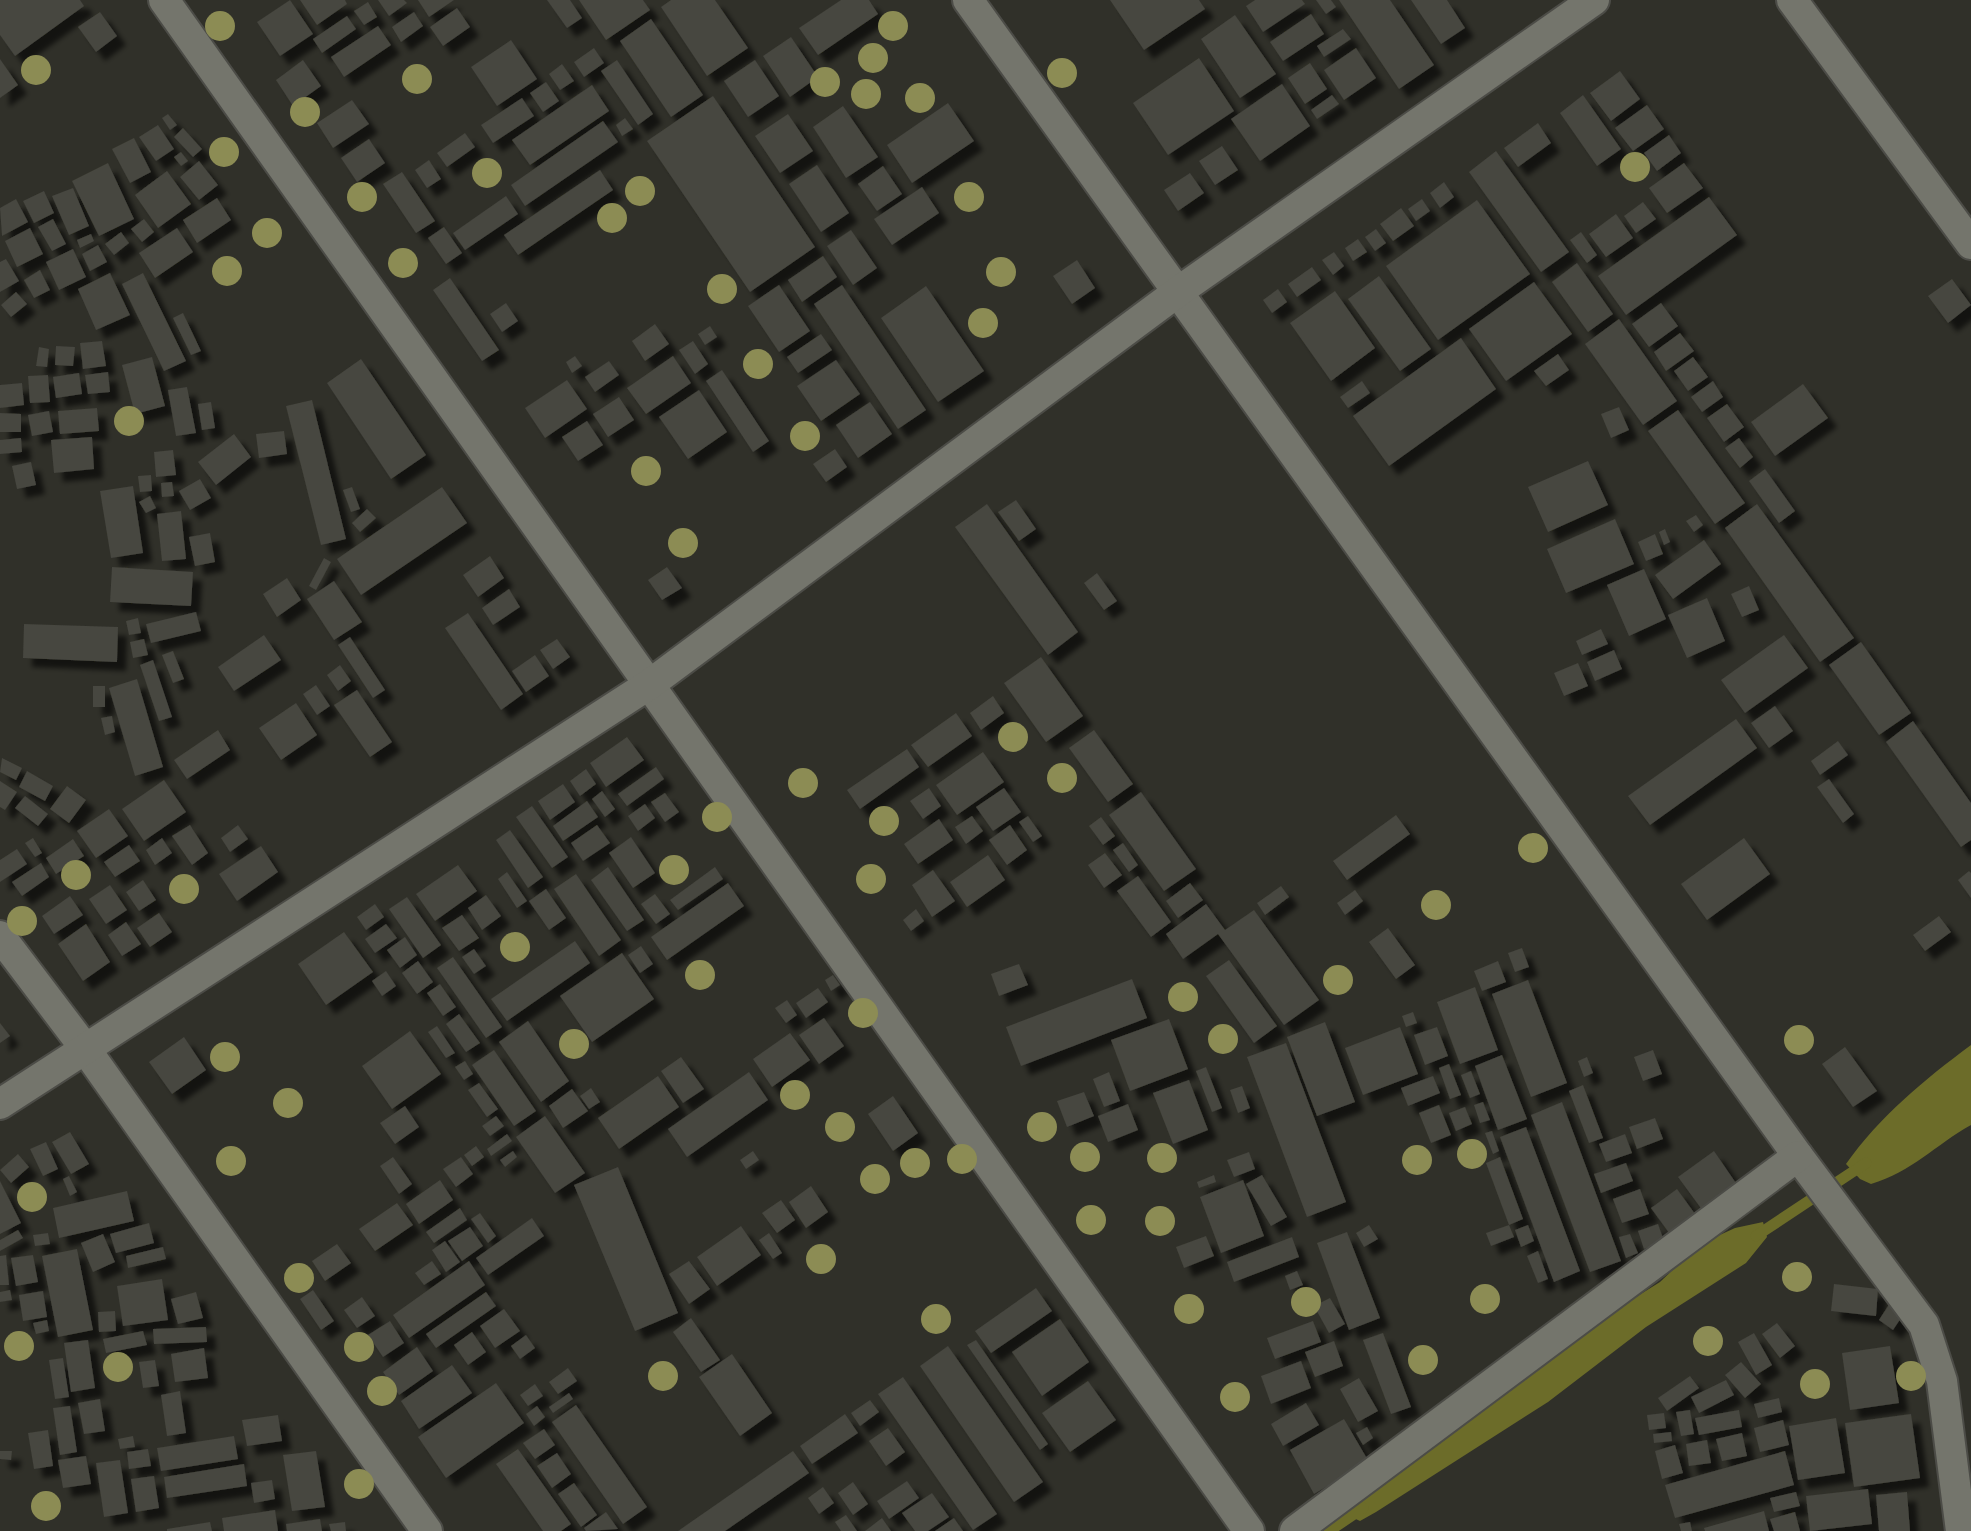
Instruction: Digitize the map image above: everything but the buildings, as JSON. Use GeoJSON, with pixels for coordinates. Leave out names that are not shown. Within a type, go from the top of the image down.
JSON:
{"type":"FeatureCollection","features":[{"type":"Feature","properties":{"kind":"street"},"geometry":{"type":"LineString","coordinates":[[164,0],[1249,1531]]}},
{"type":"Feature","properties":{"kind":"street"},"geometry":{"type":"LineString","coordinates":[[968,0],[1803,1163],[1924,1325],[1942,1381],[1961,1531]]}},
{"type":"Feature","properties":{"kind":"street"},"geometry":{"type":"LineString","coordinates":[[0,1104],[650,684],[1179,291],[1594,0]]}},
{"type":"Feature","properties":{"kind":"street"},"geometry":{"type":"LineString","coordinates":[[1792,0],[1971,244]]}},
{"type":"Feature","properties":{"kind":"street"},"geometry":{"type":"LineString","coordinates":[[0,936],[427,1531]]}},
{"type":"Feature","properties":{"kind":"street"},"geometry":{"type":"LineString","coordinates":[[1295,1531],[1803,1163]]}},
{"type":"Feature","properties":{"kind":"shaded area"},"geometry":{"type":"Polygon","coordinates":[[[1971,1045],[1971,1125],[1899,1173],[1871,1184],[1860,1179],[1846,1164],[1873,1130],[1971,1045]]]}},
{"type":"Feature","properties":{"kind":"shaded area"},"geometry":{"type":"Polygon","coordinates":[[[1763,1222],[1767,1237],[1746,1263],[1646,1327],[1548,1402],[1360,1521],[1341,1512],[1564,1342],[1660,1282],[1700,1244],[1735,1228],[1763,1222]]]}},
{"type":"Feature","properties":{"kind":"waterway"},"geometry":{"type":"LineString","coordinates":[[1756,1236],[1866,1163]]}},
{"type":"Feature","properties":{"kind":"waterway"},"geometry":{"type":"LineString","coordinates":[[1329,1531],[1363,1508]]}}]}
